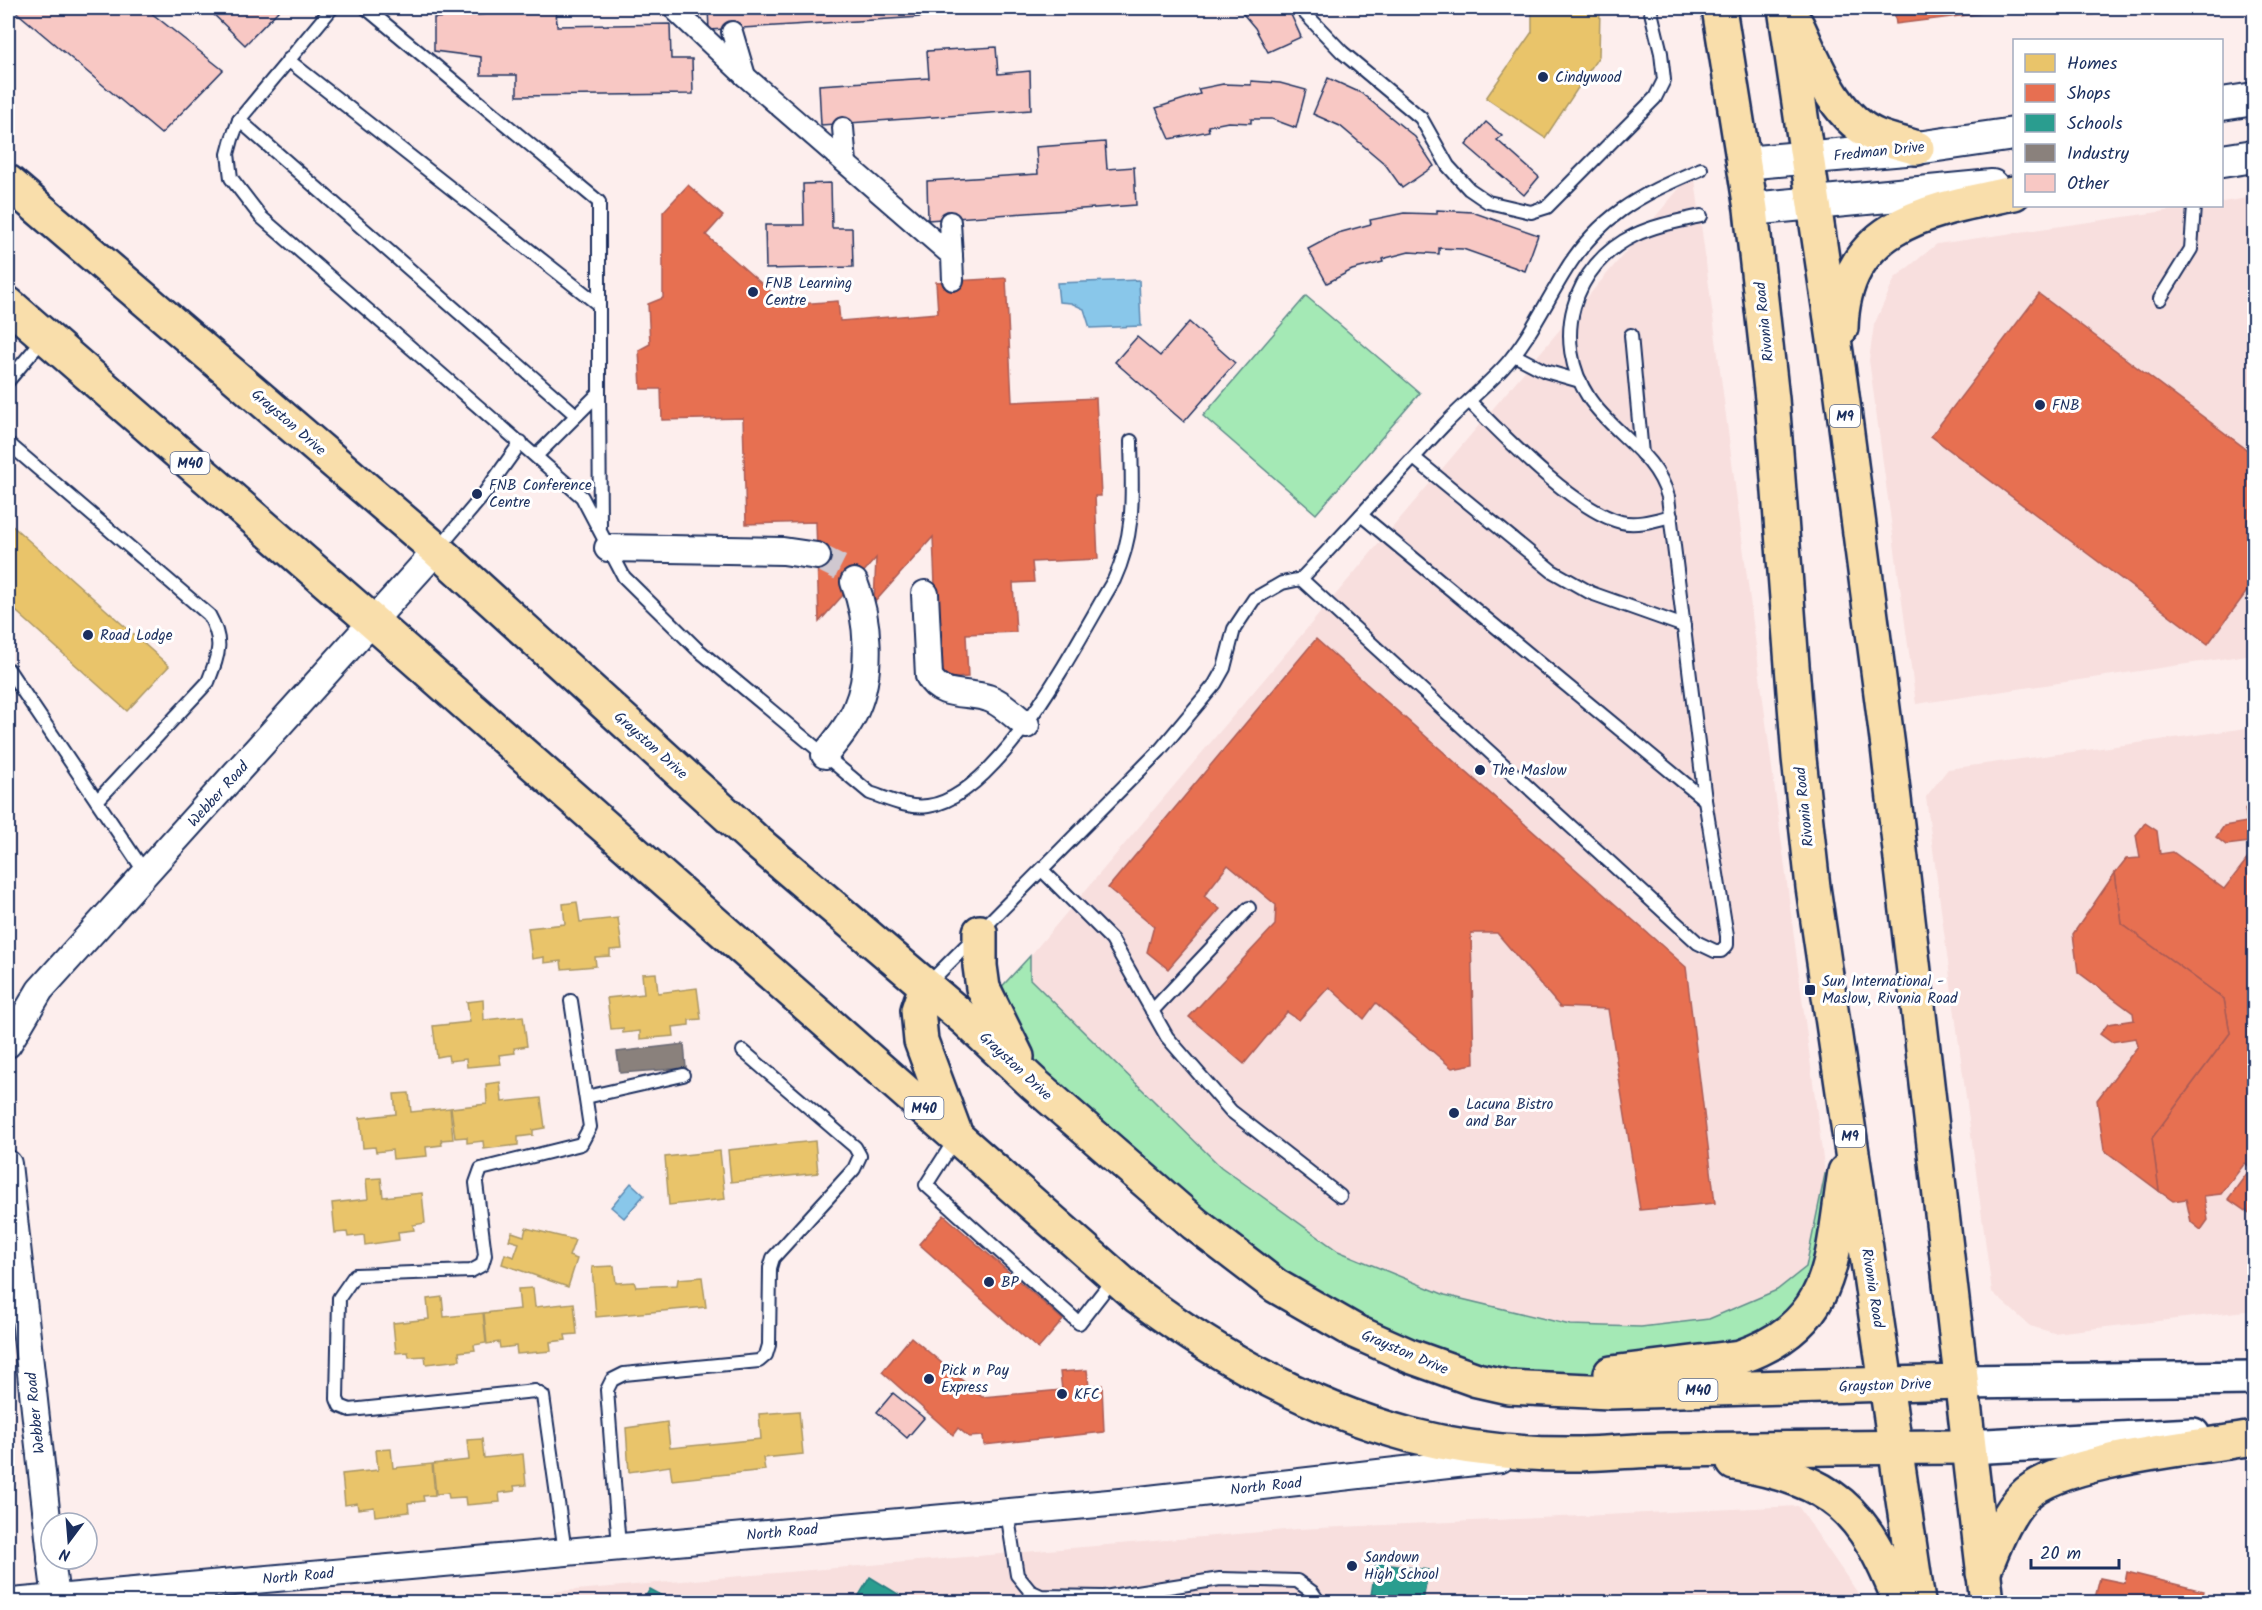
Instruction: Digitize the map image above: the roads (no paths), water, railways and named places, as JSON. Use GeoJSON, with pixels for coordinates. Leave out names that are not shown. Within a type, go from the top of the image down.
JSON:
{"type":"FeatureCollection","features":[{"type":"Feature","properties":{"kind":"main road","name":"Rivonia Road"},"geometry":{"type":"LineString","coordinates":[[1719,8],[1751,209],[1772,399],[1799,758],[1813,887],[1918,1602]]}},
{"type":"Feature","properties":{"kind":"main road"},"geometry":{"type":"LineString","coordinates":[[1786,8],[1848,115],[1875,135],[1917,148]]}},
{"type":"Feature","properties":{"kind":"main road","name":"M9"},"geometry":{"type":"LineString","coordinates":[[1786,8],[1840,380],[1888,747],[1985,1588]]}},
{"type":"Feature","properties":{"kind":"main road","name":"Grayston Drive"},"geometry":{"type":"LineString","coordinates":[[8,182],[437,550],[758,843],[926,986],[1034,1084],[1195,1224],[1276,1286],[1356,1332],[1410,1356],[1477,1380],[1508,1387],[1610,1392],[1888,1386],[1960,1382],[2254,1378]]}},
{"type":"Feature","properties":{"kind":"main road"},"geometry":{"type":"LineString","coordinates":[[1840,380],[1842,318],[1851,279],[1867,253],[1889,231],[1920,215],[2013,193]]}},
{"type":"Feature","properties":{"kind":"main road","name":"M40"},"geometry":{"type":"LineString","coordinates":[[8,304],[373,622],[1115,1276],[1180,1328],[1233,1362],[1331,1409],[1382,1426],[1441,1441],[1552,1454],[1665,1450],[1968,1447],[2254,1431]]}},
{"type":"Feature","properties":{"kind":"main road"},"geometry":{"type":"LineString","coordinates":[[980,932],[980,966],[983,988],[1014,1053],[1034,1084]]}},
{"type":"Feature","properties":{"kind":"main road"},"geometry":{"type":"LineString","coordinates":[[926,986],[918,1010],[921,1041],[957,1137]]}},
{"type":"Feature","properties":{"kind":"main road"},"geometry":{"type":"LineString","coordinates":[[1508,1387],[1740,1357],[1757,1351],[1786,1334],[1806,1315],[1818,1299],[1828,1274],[1836,1238],[1851,1137]]}},
{"type":"Feature","properties":{"kind":"main road"},"geometry":{"type":"LineString","coordinates":[[1985,1588],[2014,1508],[2029,1491],[2050,1478],[2090,1466],[2254,1438]]}},
{"type":"Feature","properties":{"kind":"main road"},"geometry":{"type":"LineString","coordinates":[[1665,1450],[1755,1466],[1793,1477],[1824,1491],[1850,1510],[1882,1562],[1900,1602]]}},
{"type":"Feature","properties":{"kind":"street"},"geometry":{"type":"LineString","coordinates":[[675,8],[746,77],[952,256]]}},
{"type":"Feature","properties":{"kind":"street"},"geometry":{"type":"LineString","coordinates":[[732,32],[746,77]]}},
{"type":"Feature","properties":{"kind":"street"},"geometry":{"type":"LineString","coordinates":[[2223,104],[2254,99]]}},
{"type":"Feature","properties":{"kind":"street"},"geometry":{"type":"LineString","coordinates":[[843,128],[846,163]]}},
{"type":"Feature","properties":{"kind":"street","name":"Fredman Drive"},"geometry":{"type":"LineString","coordinates":[[1743,163],[1917,148],[2013,134]]}},
{"type":"Feature","properties":{"kind":"street"},"geometry":{"type":"LineString","coordinates":[[2223,161],[2254,156]]}},
{"type":"Feature","properties":{"kind":"street"},"geometry":{"type":"LineString","coordinates":[[1751,209],[2013,183]]}},
{"type":"Feature","properties":{"kind":"street"},"geometry":{"type":"LineString","coordinates":[[950,222],[953,280]]}},
{"type":"Feature","properties":{"kind":"street"},"geometry":{"type":"LineString","coordinates":[[604,538],[783,551],[817,556]]}},
{"type":"Feature","properties":{"kind":"street","name":"Webber Road"},"geometry":{"type":"LineString","coordinates":[[8,1044],[40,990],[437,550]]}},
{"type":"Feature","properties":{"kind":"street"},"geometry":{"type":"LineString","coordinates":[[825,755],[855,712],[865,667],[864,623],[854,582]]}},
{"type":"Feature","properties":{"kind":"street"},"geometry":{"type":"LineString","coordinates":[[925,594],[929,676],[933,684],[947,691],[990,699],[1026,725]]}},
{"type":"Feature","properties":{"kind":"street","name":"Webber Road"},"geometry":{"type":"LineString","coordinates":[[8,1164],[15,1301],[45,1511]]}},
{"type":"Feature","properties":{"kind":"street","name":"North Road"},"geometry":{"type":"LineString","coordinates":[[24,1602],[56,1598],[132,1597],[619,1546],[1007,1512],[1552,1454]]}},
{"type":"Feature","properties":{"kind":"street","name":"Webber Road"},"geometry":{"type":"LineString","coordinates":[[53,1571],[56,1598]]}},
{"type":"Feature","properties":{"kind":"lane"},"geometry":{"type":"LineString","coordinates":[[332,8],[239,120],[228,154],[231,178],[261,217],[537,455],[582,497],[624,577],[696,648],[870,793],[904,805],[928,806],[962,793],[979,779],[1026,725],[1114,580],[1123,561],[1133,513],[1131,441]]}},
{"type":"Feature","properties":{"kind":"lane"},"geometry":{"type":"LineString","coordinates":[[366,8],[599,202],[598,393],[604,538]]}},
{"type":"Feature","properties":{"kind":"lane"},"geometry":{"type":"LineString","coordinates":[[1300,8],[1316,28],[1342,52],[1421,118],[1448,166],[1469,189],[1488,201],[1531,212],[1547,207],[1655,98],[1664,80],[1662,53],[1650,8]]}},
{"type":"Feature","properties":{"kind":"lane"},"geometry":{"type":"LineString","coordinates":[[288,60],[599,305]]}},
{"type":"Feature","properties":{"kind":"lane"},"geometry":{"type":"LineString","coordinates":[[239,120],[576,415]]}},
{"type":"Feature","properties":{"kind":"lane"},"geometry":{"type":"LineString","coordinates":[[926,986],[1141,771],[1215,684],[1224,668],[1234,629],[1254,599],[1282,583],[1300,579],[1514,355],[1574,257],[1596,232],[1620,208],[1644,194],[1701,169]]}},
{"type":"Feature","properties":{"kind":"lane"},"geometry":{"type":"LineString","coordinates":[[2160,299],[2191,249],[2194,207]]}},
{"type":"Feature","properties":{"kind":"lane"},"geometry":{"type":"LineString","coordinates":[[1300,579],[1698,943],[1715,951],[1721,951],[1726,945],[1727,936],[1705,800],[1671,516],[1665,485],[1654,466],[1598,409],[1580,381],[1569,348],[1569,333],[1576,301],[1582,286],[1596,266],[1635,235],[1660,225],[1701,216]]}},
{"type":"Feature","properties":{"kind":"lane"},"geometry":{"type":"LineString","coordinates":[[1631,335],[1642,454]]}},
{"type":"Feature","properties":{"kind":"lane"},"geometry":{"type":"LineString","coordinates":[[8,381],[45,337]]}},
{"type":"Feature","properties":{"kind":"lane"},"geometry":{"type":"LineString","coordinates":[[1514,355],[1545,371],[1580,381]]}},
{"type":"Feature","properties":{"kind":"lane"},"geometry":{"type":"LineString","coordinates":[[537,455],[598,393]]}},
{"type":"Feature","properties":{"kind":"lane"},"geometry":{"type":"LineString","coordinates":[[1469,401],[1550,478],[1587,504],[1621,522],[1635,524],[1671,516]]}},
{"type":"Feature","properties":{"kind":"lane"},"geometry":{"type":"LineString","coordinates":[[437,550],[481,498],[521,442]]}},
{"type":"Feature","properties":{"kind":"lane"},"geometry":{"type":"LineString","coordinates":[[8,444],[209,615],[220,634],[216,661],[208,682],[97,801]]}},
{"type":"Feature","properties":{"kind":"lane"},"geometry":{"type":"LineString","coordinates":[[1414,458],[1552,571],[1591,593],[1684,626]]}},
{"type":"Feature","properties":{"kind":"lane"},"geometry":{"type":"LineString","coordinates":[[1361,515],[1705,800]]}},
{"type":"Feature","properties":{"kind":"lane"},"geometry":{"type":"LineString","coordinates":[[8,669],[146,874]]}},
{"type":"Feature","properties":{"kind":"lane"},"geometry":{"type":"LineString","coordinates":[[1042,870],[1112,940],[1167,1037],[1231,1111],[1340,1196]]}},
{"type":"Feature","properties":{"kind":"lane"},"geometry":{"type":"LineString","coordinates":[[1152,1011],[1249,908]]}},
{"type":"Feature","properties":{"kind":"lane"},"geometry":{"type":"LineString","coordinates":[[565,1552],[543,1396],[535,1391],[350,1410],[340,1406],[337,1398],[339,1298],[355,1275],[471,1271],[482,1265],[485,1255],[476,1184],[481,1169],[581,1144],[590,1127],[571,1000]]}},
{"type":"Feature","properties":{"kind":"lane"},"geometry":{"type":"LineString","coordinates":[[619,1546],[607,1390],[612,1380],[624,1374],[759,1361],[766,1355],[769,1345],[770,1268],[773,1257],[854,1169],[860,1156],[855,1147],[743,1052]]}},
{"type":"Feature","properties":{"kind":"lane"},"geometry":{"type":"LineString","coordinates":[[586,1097],[683,1075]]}},
{"type":"Feature","properties":{"kind":"lane"},"geometry":{"type":"LineString","coordinates":[[957,1137],[926,1185],[1079,1323],[1115,1276]]}},
{"type":"Feature","properties":{"kind":"lane"},"geometry":{"type":"LineString","coordinates":[[1007,1512],[1017,1575],[1030,1592],[1041,1596],[1104,1597],[1220,1579],[1297,1581],[1312,1592],[1319,1602]]}},
{"type":"Feature","properties":{"kind":"water"},"geometry":{"type":"Polygon","coordinates":[[[1139,280],[1141,326],[1090,328],[1084,309],[1071,303],[1059,302],[1057,283],[1139,280]]]}},
{"type":"Feature","properties":{"kind":"water"},"geometry":{"type":"Polygon","coordinates":[[[631,1183],[644,1195],[624,1218],[611,1207],[631,1183]]]}},
{"type":"Feature","properties":{"kind":"tunnel"},"geometry":{"type":"LineString","coordinates":[[817,556],[843,569],[854,582]]}},
{"type":"Feature","properties":{"kind":"place","name":"Cindywood"},"geometry":{"type":"Point","coordinates":[1543,77]}},
{"type":"Feature","properties":{"kind":"place","name":"FNB Learning Centre"},"geometry":{"type":"Point","coordinates":[753,292]}},
{"type":"Feature","properties":{"kind":"place","name":"FNB"},"geometry":{"type":"Point","coordinates":[2040,405]}},
{"type":"Feature","properties":{"kind":"place","name":"FNB Conference Centre"},"geometry":{"type":"Point","coordinates":[477,494]}},
{"type":"Feature","properties":{"kind":"place","name":"Road Lodge"},"geometry":{"type":"Point","coordinates":[88,635]}},
{"type":"Feature","properties":{"kind":"place","name":"The Maslow"},"geometry":{"type":"Point","coordinates":[1480,770]}},
{"type":"Feature","properties":{"kind":"place","name":"Sun International - Maslow, Rivonia Road"},"geometry":{"type":"Point","coordinates":[1810,990]}},
{"type":"Feature","properties":{"kind":"place","name":"Lacuna Bistro and Bar"},"geometry":{"type":"Point","coordinates":[1454,1113]}},
{"type":"Feature","properties":{"kind":"place","name":"BP"},"geometry":{"type":"Point","coordinates":[989,1282]}},
{"type":"Feature","properties":{"kind":"place","name":"Pick n Pay Express"},"geometry":{"type":"Point","coordinates":[929,1379]}},
{"type":"Feature","properties":{"kind":"place","name":"KFC"},"geometry":{"type":"Point","coordinates":[1062,1394]}},
{"type":"Feature","properties":{"kind":"place","name":"Sandown High School"},"geometry":{"type":"Point","coordinates":[1352,1566]}}]}
